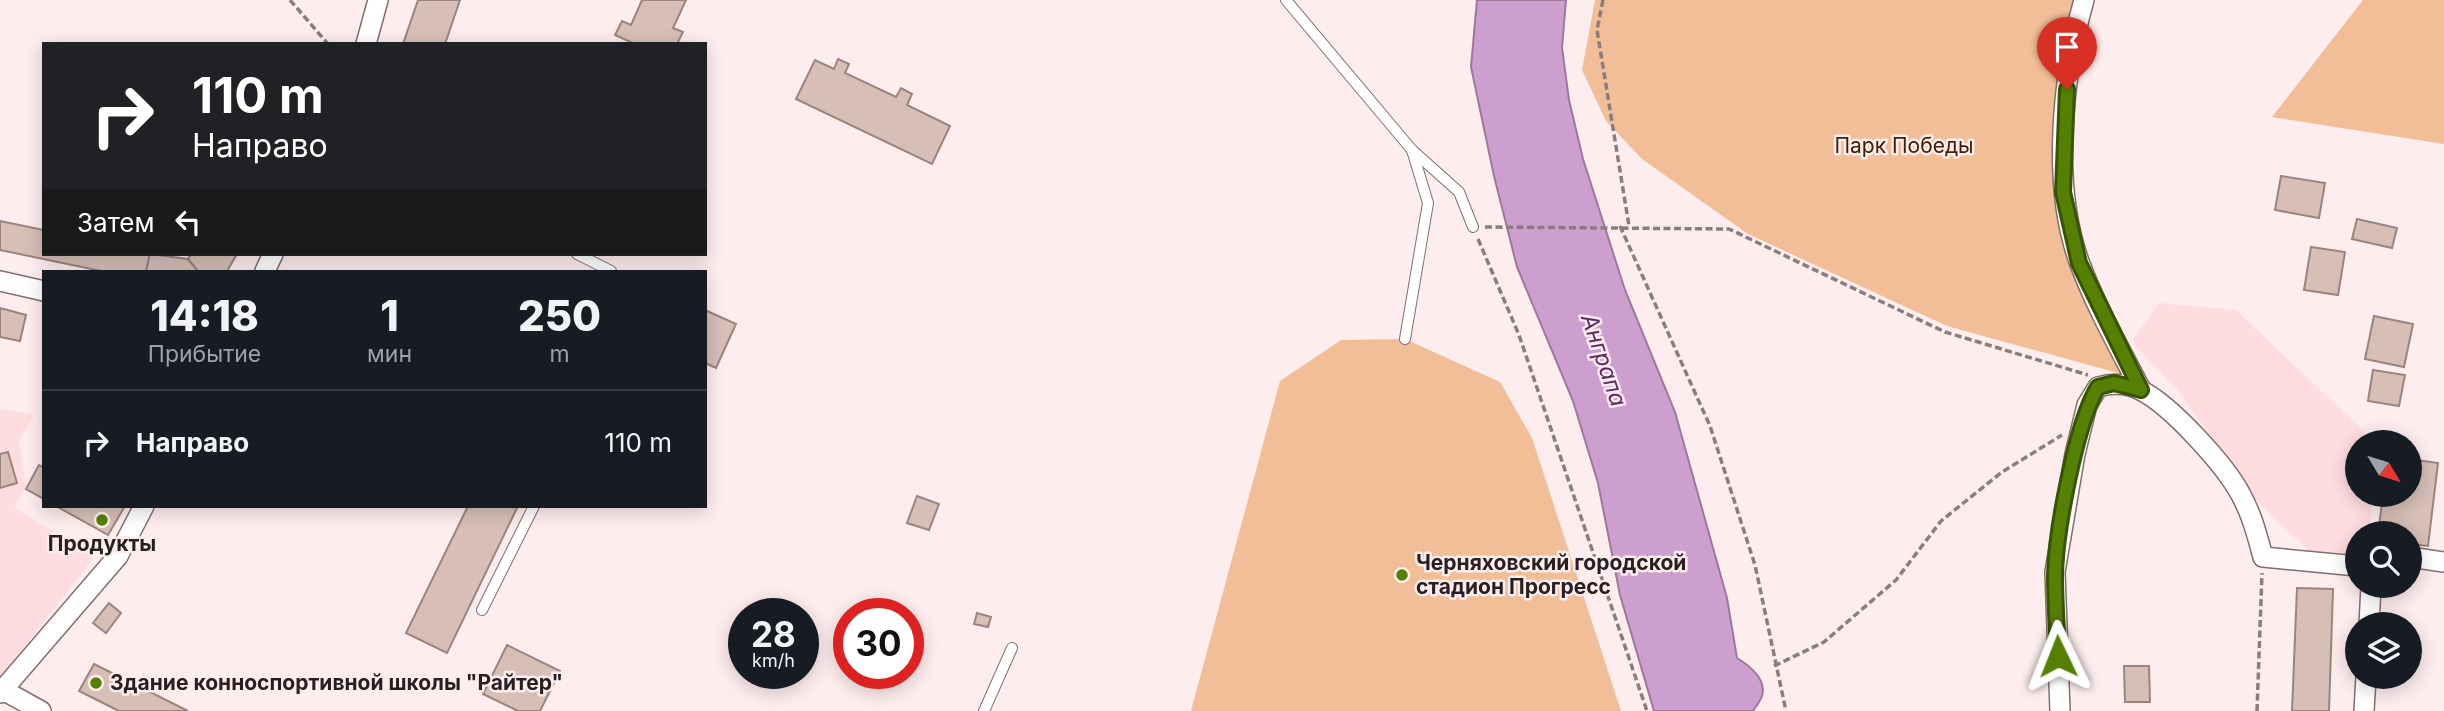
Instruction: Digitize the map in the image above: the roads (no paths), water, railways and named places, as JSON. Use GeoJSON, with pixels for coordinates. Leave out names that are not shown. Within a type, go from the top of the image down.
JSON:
{"type":"FeatureCollection","features":[{"type":"Feature","properties":{"kind":"street"},"geometry":{"type":"LineString","coordinates":[[367,42],[378,0]]}},
{"type":"Feature","properties":{"kind":"street"},"geometry":{"type":"LineString","coordinates":[[2084,0],[2076,29],[2067,89],[2063,192],[2079,263],[2141,390]]}},
{"type":"Feature","properties":{"kind":"street"},"geometry":{"type":"LineString","coordinates":[[0,281],[42,291]]}},
{"type":"Feature","properties":{"kind":"street"},"geometry":{"type":"LineString","coordinates":[[2060,711],[2055,572],[2083,422],[2087,405],[2098,387],[2114,383],[2141,390],[2184,422],[2239,491],[2251,514],[2263,557],[2345,565]]}},
{"type":"Feature","properties":{"kind":"street"},"geometry":{"type":"LineString","coordinates":[[41,711],[1,692],[118,556],[143,508]]}},
{"type":"Feature","properties":{"kind":"street"},"geometry":{"type":"LineString","coordinates":[[2422,559],[2444,562]]}},
{"type":"Feature","properties":{"kind":"street"},"geometry":{"type":"LineString","coordinates":[[2364,711],[2365,689]]}},
{"type":"Feature","properties":{"kind":"lane"},"geometry":{"type":"LineString","coordinates":[[1286,0],[1412,149],[1459,192],[1473,227]]}},
{"type":"Feature","properties":{"kind":"lane"},"geometry":{"type":"LineString","coordinates":[[1405,338],[1428,203],[1412,149]]}},
{"type":"Feature","properties":{"kind":"lane"},"geometry":{"type":"LineString","coordinates":[[581,256],[609,270]]}},
{"type":"Feature","properties":{"kind":"lane"},"geometry":{"type":"LineString","coordinates":[[482,610],[533,508]]}},
{"type":"Feature","properties":{"kind":"lane"},"geometry":{"type":"LineString","coordinates":[[984,711],[1012,648]]}},
{"type":"Feature","properties":{"kind":"water","name":"Анграпа"},"geometry":{"type":"Polygon","coordinates":[[[1477,0],[1566,0],[1562,48],[1569,100],[1583,159],[1625,290],[1675,412],[1727,598],[1737,658],[1752,669],[1762,684],[1762,696],[1753,711],[1654,711],[1620,595],[1598,483],[1573,401],[1517,267],[1494,176],[1471,67],[1477,0]]]}},
{"type":"Feature","properties":{"kind":"place","name":"Продукты"},"geometry":{"type":"Point","coordinates":[102,520]}},
{"type":"Feature","properties":{"kind":"place","name":"Черняховский городской стадион Прогресс"},"geometry":{"type":"Point","coordinates":[1402,575]}},
{"type":"Feature","properties":{"kind":"place","name":"Здание конноспортивной школы \"Райтер\""},"geometry":{"type":"Point","coordinates":[96,683]}},
{"type":"Feature","properties":{"kind":"park label","name":"Парк Победы"},"geometry":{"type":"Point","coordinates":[1904,146]}}]}
